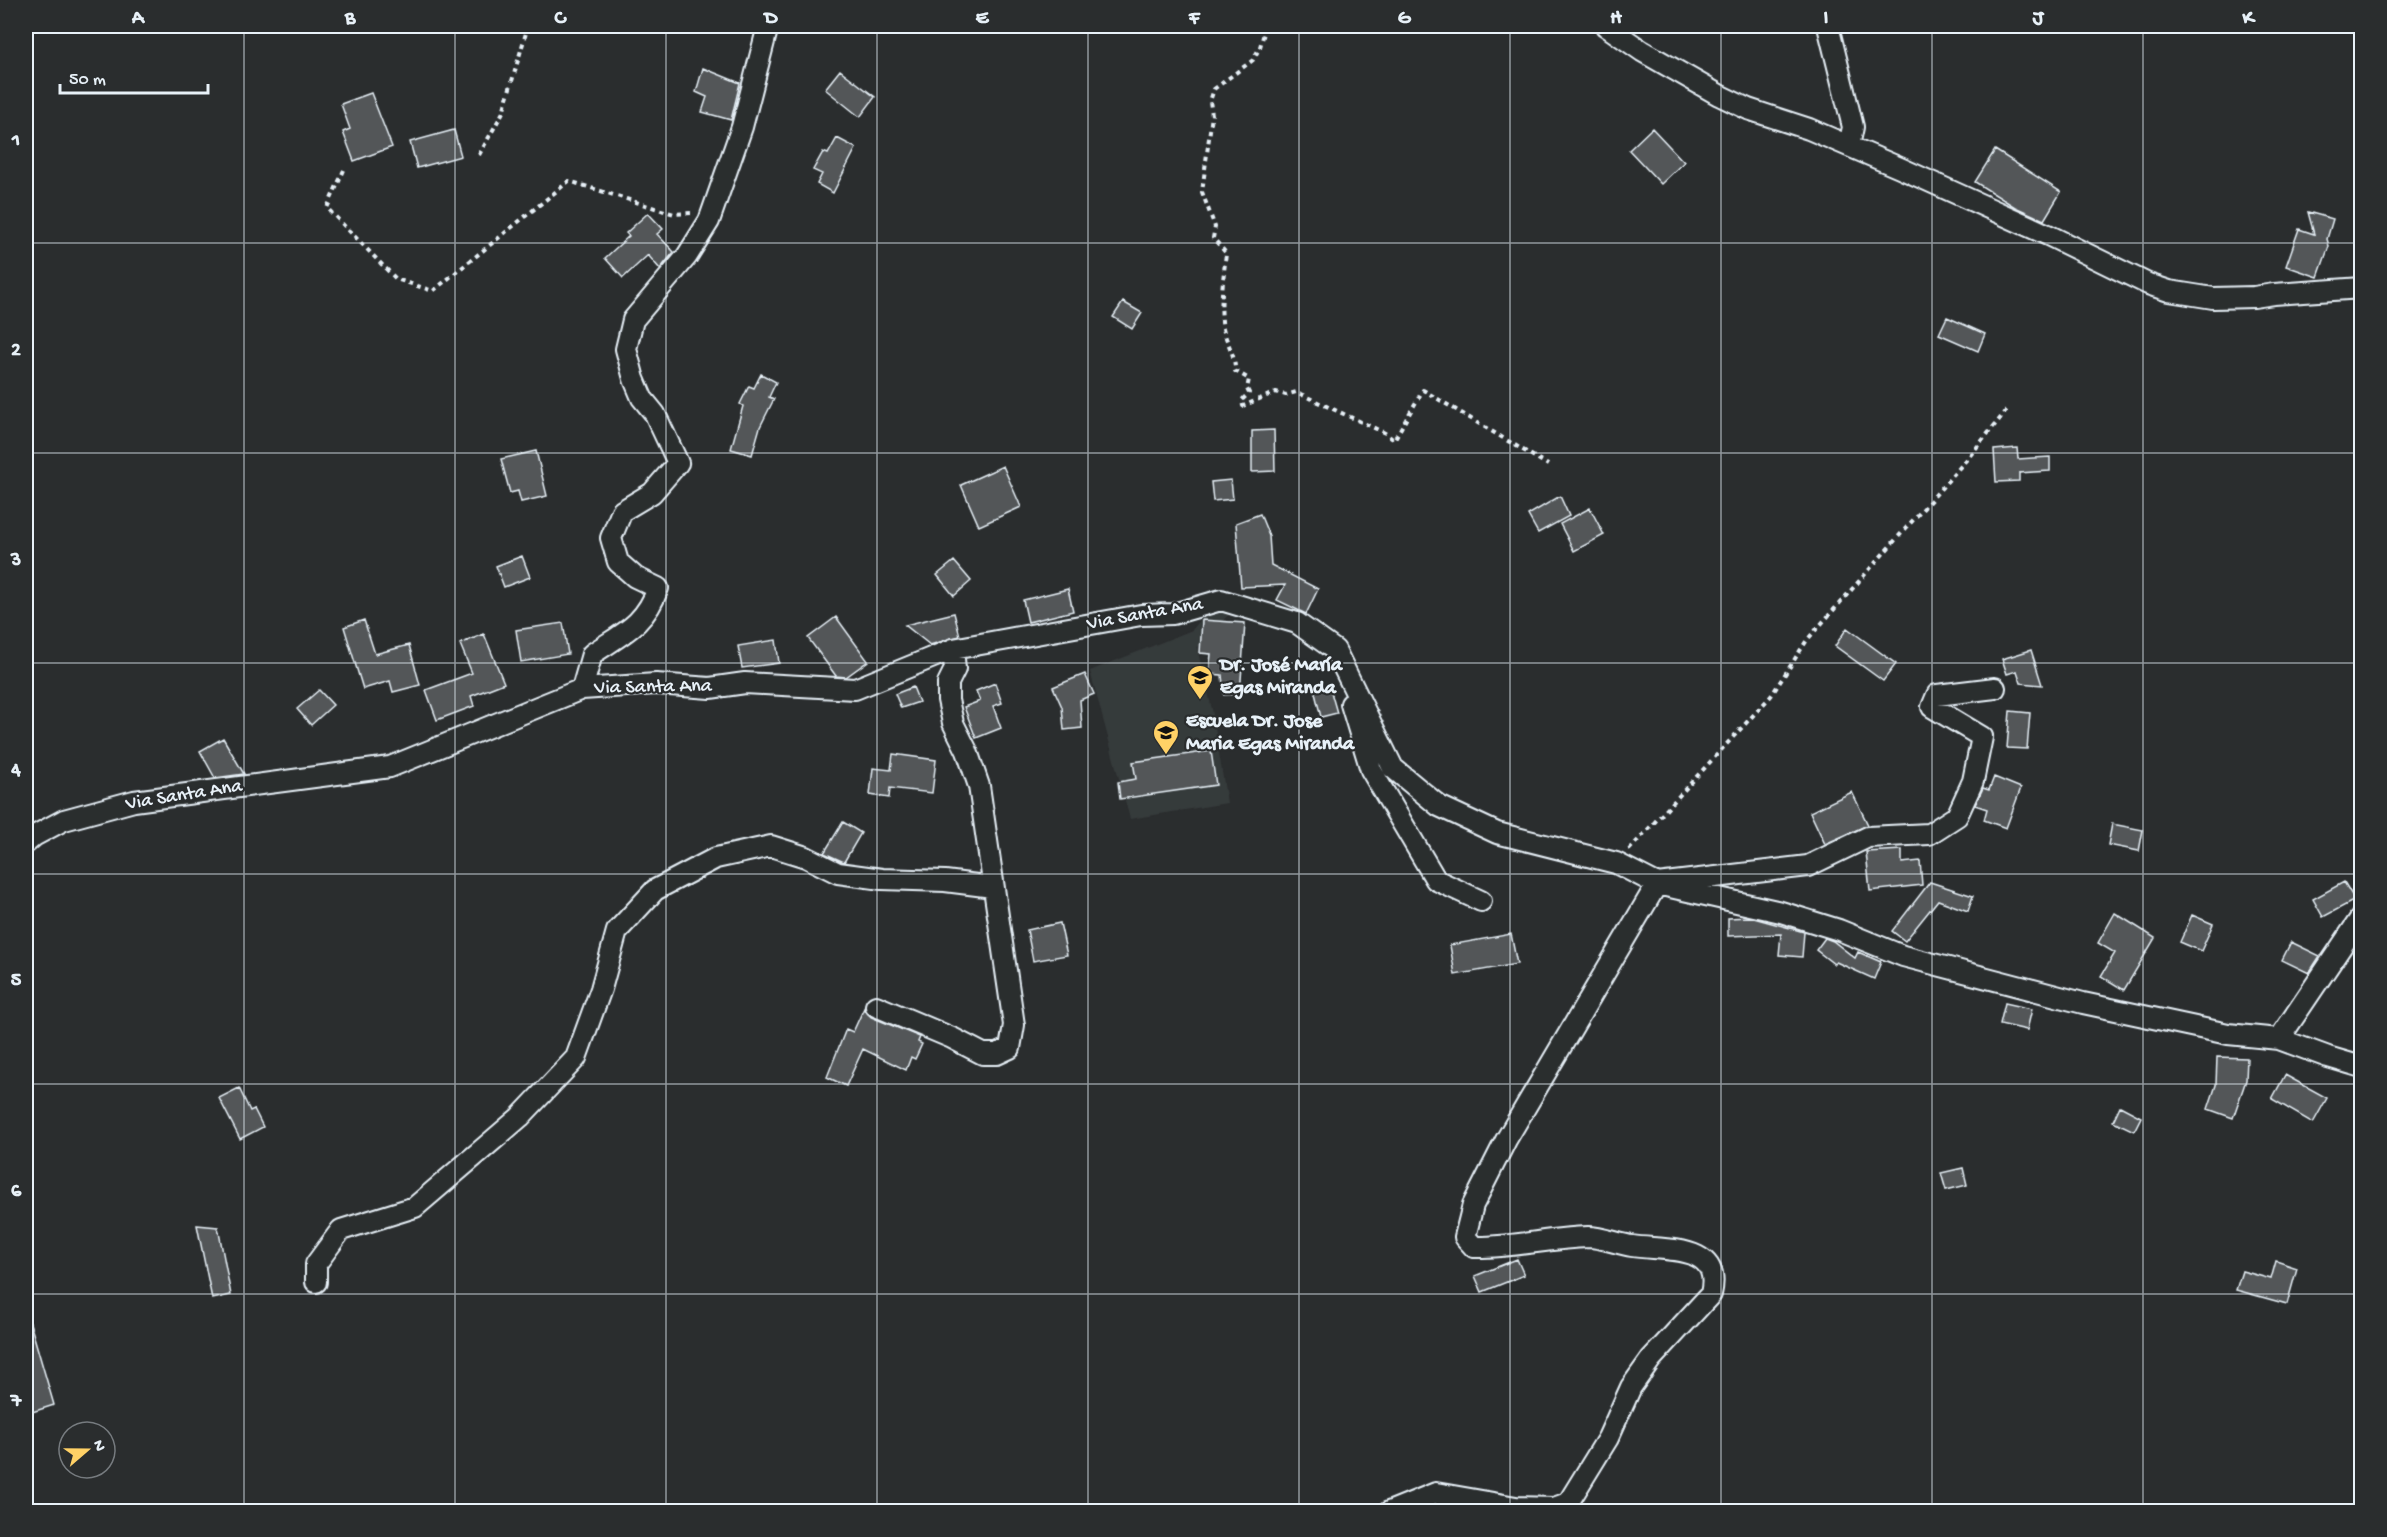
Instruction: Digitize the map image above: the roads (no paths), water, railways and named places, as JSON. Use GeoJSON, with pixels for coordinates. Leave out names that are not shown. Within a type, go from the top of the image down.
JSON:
{"type":"FeatureCollection","features":[{"type":"Feature","properties":{"kind":"street"},"geometry":{"type":"LineString","coordinates":[[582,689],[592,654],[641,621],[652,606],[658,588],[635,578],[618,562],[611,538],[622,511],[652,494],[678,463],[655,414],[642,398],[633,378],[626,349],[633,320],[687,256],[709,221],[742,127],[768,26]]}},
{"type":"Feature","properties":{"kind":"street"},"geometry":{"type":"LineString","coordinates":[[1606,26],[1642,51],[1719,96],[1849,146],[2048,235],[2148,284],[2191,296],[2234,299],[2361,288]]}},
{"type":"Feature","properties":{"kind":"street"},"geometry":{"type":"LineString","coordinates":[[1828,26],[1852,127],[1853,136],[1849,146]]}},
{"type":"Feature","properties":{"kind":"street","name":"Via Santa Ana"},"geometry":{"type":"LineString","coordinates":[[26,843],[33,836],[64,820],[134,801],[390,767],[582,689],[656,684],[710,688],[745,683],[855,689],[953,650],[1141,615],[1173,614],[1221,600],[1297,623],[1335,650]]}},
{"type":"Feature","properties":{"kind":"street"},"geometry":{"type":"LineString","coordinates":[[876,1006],[952,1038],[983,1054],[997,1054],[1010,1048],[1014,1025],[979,786],[967,751],[953,723],[948,700],[948,683],[955,669],[953,650]]}},
{"type":"Feature","properties":{"kind":"street"},"geometry":{"type":"LineString","coordinates":[[1335,650],[1393,768],[1440,806],[1497,833],[1616,863],[1657,884],[1781,912],[1839,930],[1903,956],[2083,1003],[2228,1034],[2279,1039],[2361,1067]]}},
{"type":"Feature","properties":{"kind":"street"},"geometry":{"type":"LineString","coordinates":[[1335,650],[1371,770],[1436,880],[1481,901]]}},
{"type":"Feature","properties":{"kind":"street"},"geometry":{"type":"LineString","coordinates":[[1657,884],[1808,866],[1868,837],[1929,834],[1957,816],[1973,781],[1982,737],[1932,707],[1937,695],[1995,688]]}},
{"type":"Feature","properties":{"kind":"street"},"geometry":{"type":"LineString","coordinates":[[316,1282],[316,1264],[341,1230],[415,1206],[520,1117],[576,1058],[601,989],[617,931],[655,890],[716,858],[771,846],[806,857],[838,873],[882,879],[945,881],[993,886]]}},
{"type":"Feature","properties":{"kind":"street"},"geometry":{"type":"LineString","coordinates":[[1389,1512],[1436,1493],[1516,1507],[1554,1508],[1568,1503],[1608,1438],[1631,1387],[1651,1359],[1711,1294],[1714,1283],[1707,1264],[1691,1253],[1632,1246],[1590,1237],[1495,1248],[1474,1247],[1465,1237],[1473,1205],[1506,1140],[1657,884]]}},
{"type":"Feature","properties":{"kind":"street"},"geometry":{"type":"LineString","coordinates":[[2279,1039],[2361,916]]}},
{"type":"Feature","properties":{"kind":"place","name":"Dr. José María Egas Miranda"},"geometry":{"type":"Point","coordinates":[1200,701]}},
{"type":"Feature","properties":{"kind":"place","name":"Escuela Dr. Jose Maria Egas Miranda"},"geometry":{"type":"Point","coordinates":[1166,756]}}]}
